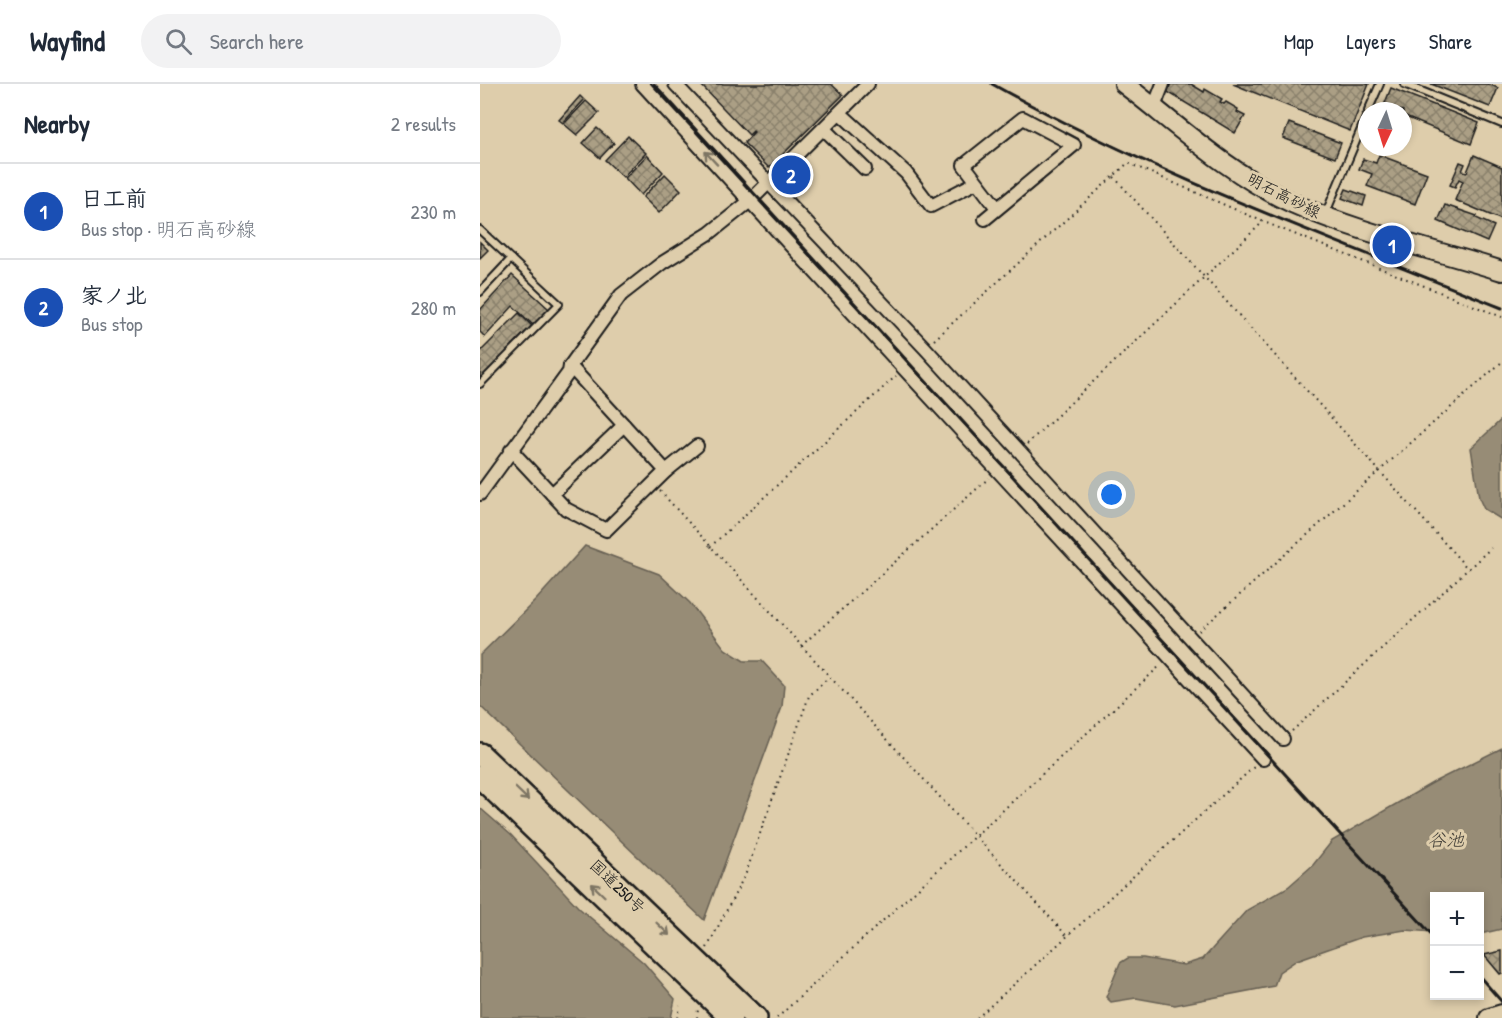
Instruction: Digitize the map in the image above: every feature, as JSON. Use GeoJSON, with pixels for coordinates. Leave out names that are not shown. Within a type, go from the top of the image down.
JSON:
{"type":"FeatureCollection","features":[{"type":"Feature","properties":{"kind":"highway","name":"国道250号"},"geometry":{"type":"LineString","coordinates":[[480,754],[756,1018]]}},
{"type":"Feature","properties":{"kind":"highway","name":"国道250号"},"geometry":{"type":"LineString","coordinates":[[480,777],[731,1018]]}},
{"type":"Feature","properties":{"kind":"main road","name":"明石高砂線"},"geometry":{"type":"LineString","coordinates":[[1124,84],[1243,174],[1291,202],[1325,216],[1502,271]]}},
{"type":"Feature","properties":{"kind":"street"},"geometry":{"type":"LineString","coordinates":[[642,84],[1263,759]]}},
{"type":"Feature","properties":{"kind":"street"},"geometry":{"type":"LineString","coordinates":[[675,84],[925,348],[1283,739]]}},
{"type":"Feature","properties":{"kind":"street"},"geometry":{"type":"LineString","coordinates":[[480,494],[570,372],[570,366],[621,295],[662,263],[710,233],[750,201],[771,183],[868,84]]}},
{"type":"Feature","properties":{"kind":"street"},"geometry":{"type":"LineString","coordinates":[[1154,107],[1163,84]]}},
{"type":"Feature","properties":{"kind":"street"},"geometry":{"type":"LineString","coordinates":[[840,113],[906,173],[931,206],[975,183]]}},
{"type":"Feature","properties":{"kind":"street"},"geometry":{"type":"LineString","coordinates":[[985,219],[1074,145],[1023,118],[964,165],[975,183],[997,208]]}},
{"type":"Feature","properties":{"kind":"street"},"geometry":{"type":"LineString","coordinates":[[824,129],[865,169]]}},
{"type":"Feature","properties":{"kind":"street"},"geometry":{"type":"LineString","coordinates":[[570,366],[666,471]]}},
{"type":"Feature","properties":{"kind":"street"},"geometry":{"type":"LineString","coordinates":[[552,494],[624,425]]}},
{"type":"Feature","properties":{"kind":"street"},"geometry":{"type":"LineString","coordinates":[[511,450],[566,509],[606,530],[666,471],[697,446]]}},
{"type":"Feature","properties":{"kind":"lane"},"geometry":{"type":"LineString","coordinates":[[1373,102],[1380,84]]}},
{"type":"Feature","properties":{"kind":"lane"},"geometry":{"type":"LineString","coordinates":[[1404,84],[1502,124]]}},
{"type":"Feature","properties":{"kind":"lane"},"geometry":{"type":"LineString","coordinates":[[1325,216],[1358,137]]}},
{"type":"Feature","properties":{"kind":"lane"},"geometry":{"type":"LineString","coordinates":[[480,230],[559,304],[480,384]]}},
{"type":"Feature","properties":{"kind":"lane"},"geometry":{"type":"LineString","coordinates":[[480,292],[511,259]]}},
{"type":"Feature","properties":{"kind":"path"},"geometry":{"type":"LineString","coordinates":[[925,348],[1128,163],[1264,222],[1502,317]]}},
{"type":"Feature","properties":{"kind":"path"},"geometry":{"type":"LineString","coordinates":[[1114,177],[1468,568]]}},
{"type":"Feature","properties":{"kind":"path"},"geometry":{"type":"LineString","coordinates":[[1018,452],[1264,222]]}},
{"type":"Feature","properties":{"kind":"path"},"geometry":{"type":"LineString","coordinates":[[1190,638],[1502,362]]}},
{"type":"Feature","properties":{"kind":"path"},"geometry":{"type":"LineString","coordinates":[[711,546],[905,368]]}},
{"type":"Feature","properties":{"kind":"path"},"geometry":{"type":"LineString","coordinates":[[801,646],[999,470]]}},
{"type":"Feature","properties":{"kind":"path"},"geometry":{"type":"LineString","coordinates":[[654,484],[1067,936]]}},
{"type":"Feature","properties":{"kind":"path"},"geometry":{"type":"LineString","coordinates":[[1283,739],[1491,548]]}},
{"type":"Feature","properties":{"kind":"path"},"geometry":{"type":"LineString","coordinates":[[777,1018],[1170,657]]}},
{"type":"Feature","properties":{"kind":"path"},"geometry":{"type":"LineString","coordinates":[[705,950],[746,873],[809,696],[829,677]]}},
{"type":"Feature","properties":{"kind":"path"},"geometry":{"type":"LineString","coordinates":[[977,1018],[1263,759]]}},
{"type":"Feature","properties":{"kind":"path"},"geometry":{"type":"LineString","coordinates":[[697,1018],[699,1003]]}},
{"type":"Feature","properties":{"kind":"path"},"geometry":{"type":"LineString","coordinates":[[678,1018],[680,1006]]}},
{"type":"Feature","properties":{"kind":"water"},"geometry":{"type":"Polygon","coordinates":[[[1502,419],[1502,520],[1484,509],[1479,498],[1471,448],[1502,419]]]}},
{"type":"Feature","properties":{"kind":"water"},"geometry":{"type":"Polygon","coordinates":[[[585,546],[659,574],[690,603],[725,649],[744,661],[762,661],[784,685],[782,707],[704,920],[480,706],[480,655],[536,600],[585,546]]]}},
{"type":"Feature","properties":{"kind":"water","name":"谷池"},"geometry":{"type":"Polygon","coordinates":[[[1502,748],[1502,929],[1484,933],[1484,892],[1430,892],[1430,932],[1405,930],[1362,937],[1297,960],[1279,972],[1274,986],[1175,1005],[1136,998],[1111,1002],[1106,997],[1120,963],[1128,958],[1143,958],[1184,965],[1203,959],[1247,910],[1288,887],[1313,865],[1332,841],[1434,782],[1502,748]]]}},
{"type":"Feature","properties":{"kind":"water"},"geometry":{"type":"Polygon","coordinates":[[[480,808],[511,835],[579,908],[644,963],[675,999],[671,1018],[480,1018],[480,808]]]}},
{"type":"Feature","properties":{"kind":"building"},"geometry":{"type":"Polygon","coordinates":[[[700,84],[831,84],[843,95],[769,168],[744,143],[754,132],[749,135],[700,84]]]}},
{"type":"Feature","properties":{"kind":"building"},"geometry":{"type":"Polygon","coordinates":[[[1170,84],[1191,84],[1204,92],[1205,89],[1222,99],[1220,102],[1224,104],[1226,102],[1245,116],[1235,133],[1166,91],[1170,84]]]}},
{"type":"Feature","properties":{"kind":"building"},"geometry":{"type":"Polygon","coordinates":[[[1233,84],[1369,84],[1362,102],[1358,102],[1358,111],[1350,131],[1233,84]]]}},
{"type":"Feature","properties":{"kind":"building"},"geometry":{"type":"Polygon","coordinates":[[[1431,84],[1488,84],[1498,88],[1490,107],[1431,84]]]}},
{"type":"Feature","properties":{"kind":"building"},"geometry":{"type":"Polygon","coordinates":[[[1391,88],[1479,123],[1471,144],[1412,120],[1412,102],[1385,102],[1391,88]]]}},
{"type":"Feature","properties":{"kind":"building"},"geometry":{"type":"Polygon","coordinates":[[[580,96],[584,100],[563,123],[559,120],[580,96]]]}},
{"type":"Feature","properties":{"kind":"building"},"geometry":{"type":"Polygon","coordinates":[[[586,101],[599,113],[577,135],[564,124],[586,101]]]}},
{"type":"Feature","properties":{"kind":"building"},"geometry":{"type":"Polygon","coordinates":[[[1289,123],[1341,143],[1335,158],[1283,138],[1289,123]]]}},
{"type":"Feature","properties":{"kind":"building"},"geometry":{"type":"Polygon","coordinates":[[[597,128],[614,143],[600,158],[583,143],[597,128]]]}},
{"type":"Feature","properties":{"kind":"building"},"geometry":{"type":"Polygon","coordinates":[[[628,136],[646,153],[623,177],[605,160],[628,136]]]}},
{"type":"Feature","properties":{"kind":"building"},"geometry":{"type":"Polygon","coordinates":[[[647,155],[663,172],[641,195],[625,178],[647,155]]]}},
{"type":"Feature","properties":{"kind":"building"},"geometry":{"type":"Polygon","coordinates":[[[1474,155],[1502,167],[1502,220],[1455,200],[1463,181],[1459,179],[1455,187],[1450,185],[1460,162],[1465,164],[1462,171],[1467,172],[1474,155]]]}},
{"type":"Feature","properties":{"kind":"building"},"geometry":{"type":"Polygon","coordinates":[[[1379,156],[1382,156],[1427,173],[1415,204],[1367,186],[1372,174],[1359,169],[1363,159],[1376,163],[1379,156]]]}},
{"type":"Feature","properties":{"kind":"building"},"geometry":{"type":"Polygon","coordinates":[[[665,174],[681,190],[659,213],[643,197],[665,174]]]}},
{"type":"Feature","properties":{"kind":"building"},"geometry":{"type":"Polygon","coordinates":[[[1346,189],[1366,196],[1363,206],[1342,198],[1346,189]]]}},
{"type":"Feature","properties":{"kind":"building"},"geometry":{"type":"Polygon","coordinates":[[[1445,205],[1477,216],[1476,218],[1494,226],[1487,242],[1438,221],[1445,205]]]}},
{"type":"Feature","properties":{"kind":"building"},"geometry":{"type":"Polygon","coordinates":[[[480,242],[488,250],[480,258],[480,242]]]}},
{"type":"Feature","properties":{"kind":"building"},"geometry":{"type":"Polygon","coordinates":[[[512,275],[549,309],[533,325],[513,306],[485,337],[480,332],[480,310],[512,275]]]}},
{"type":"Feature","properties":{"kind":"building"},"geometry":{"type":"Polygon","coordinates":[[[519,313],[532,326],[480,379],[480,352],[519,313]]]}},
{"type":"Feature","properties":{"kind":"building"},"geometry":{"type":"Polygon","coordinates":[[[1502,951],[1502,973],[1500,974],[1484,955],[1502,951]]]}},
{"type":"Feature","properties":{"kind":"railway"},"geometry":{"type":"LineString","coordinates":[[654,84],[1430,933]]}},
{"type":"Feature","properties":{"kind":"railway"},"geometry":{"type":"LineString","coordinates":[[992,84],[1116,148],[1179,176],[1502,308]]}},
{"type":"Feature","properties":{"kind":"railway"},"geometry":{"type":"LineString","coordinates":[[1484,982],[1502,1002]]}},
{"type":"Feature","properties":{"kind":"place","name":"家ノ北"},"geometry":{"type":"Point","coordinates":[791,175]}},
{"type":"Feature","properties":{"kind":"place","name":"日工前"},"geometry":{"type":"Point","coordinates":[1392,245]}}]}
